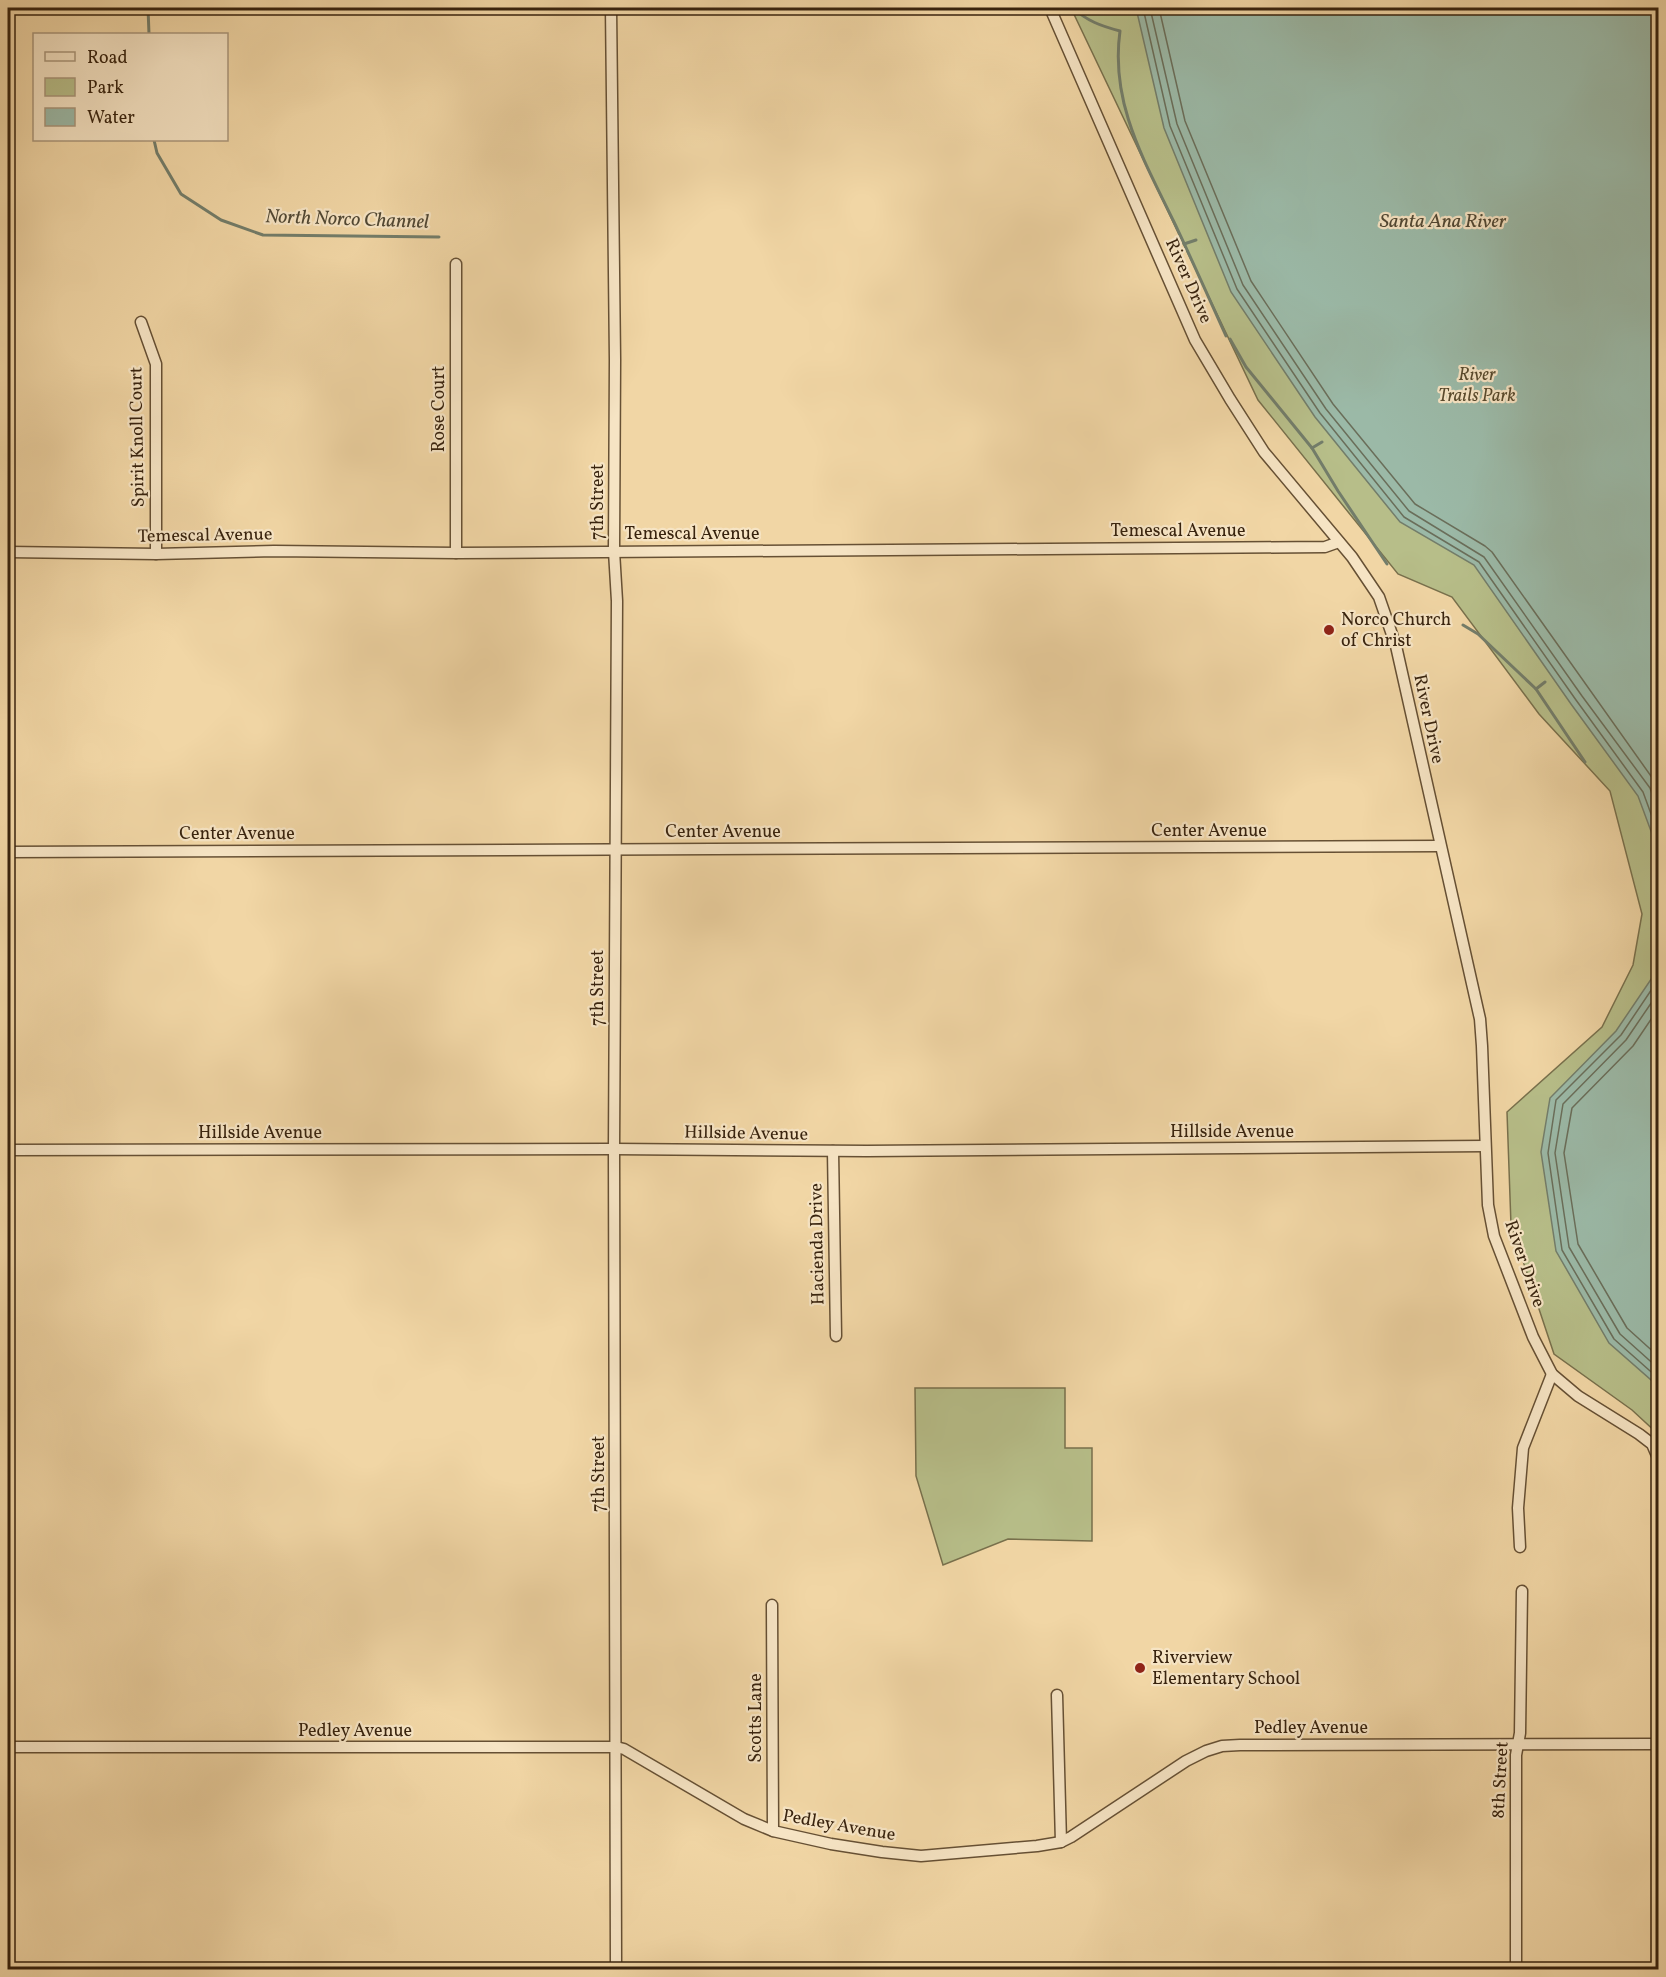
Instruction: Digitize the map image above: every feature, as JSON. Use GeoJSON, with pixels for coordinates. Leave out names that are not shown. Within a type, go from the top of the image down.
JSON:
{"type":"FeatureCollection","features":[{"type":"Feature","properties":{"kind":"street","name":"7th Street"},"geometry":{"type":"LineString","coordinates":[[611,8],[615,360],[614,551],[617,602],[614,1149],[616,1970]]}},
{"type":"Feature","properties":{"kind":"street","name":"River Drive"},"geometry":{"type":"LineString","coordinates":[[1050,8],[1196,340],[1264,452],[1352,557],[1379,597],[1396,646],[1480,1019],[1488,1205],[1494,1236],[1533,1337],[1552,1374],[1578,1396],[1652,1444],[1659,1458]]}},
{"type":"Feature","properties":{"kind":"street","name":"Rose Court"},"geometry":{"type":"LineString","coordinates":[[456,264],[456,553]]}},
{"type":"Feature","properties":{"kind":"street","name":"Spirit Knoll Court"},"geometry":{"type":"LineString","coordinates":[[141,322],[156,364],[156,554]]}},
{"type":"Feature","properties":{"kind":"street","name":"Temescal Avenue"},"geometry":{"type":"LineString","coordinates":[[8,552],[456,553],[1325,547],[1339,542]]}},
{"type":"Feature","properties":{"kind":"street","name":"Center Avenue"},"geometry":{"type":"LineString","coordinates":[[8,852],[1440,846]]}},
{"type":"Feature","properties":{"kind":"street","name":"Hillside Avenue"},"geometry":{"type":"LineString","coordinates":[[8,1150],[833,1151],[1485,1146]]}},
{"type":"Feature","properties":{"kind":"street","name":"Hacienda Drive"},"geometry":{"type":"LineString","coordinates":[[833,1151],[836,1336]]}},
{"type":"Feature","properties":{"kind":"street"},"geometry":{"type":"LineString","coordinates":[[1520,1547],[1518,1508],[1523,1448],[1552,1374]]}},
{"type":"Feature","properties":{"kind":"street","name":"8th Street"},"geometry":{"type":"LineString","coordinates":[[1515,1970],[1515,1755],[1520,1733],[1522,1591]]}},
{"type":"Feature","properties":{"kind":"street","name":"Scotts Lane"},"geometry":{"type":"LineString","coordinates":[[772,1605],[773,1831]]}},
{"type":"Feature","properties":{"kind":"street"},"geometry":{"type":"LineString","coordinates":[[1057,1695],[1061,1842]]}},
{"type":"Feature","properties":{"kind":"street","name":"Pedley Avenue"},"geometry":{"type":"LineString","coordinates":[[8,1748],[616,1747],[624,1749],[744,1819],[773,1831],[831,1844],[921,1856],[1061,1842],[1071,1838],[1186,1761],[1222,1746],[1659,1744]]}},
{"type":"Feature","properties":{"kind":"green space","name":"Santa Ana River"},"geometry":{"type":"Polygon","coordinates":[[[1071,8],[1147,8],[1658,280],[1658,1434],[1632,1410],[1554,1354],[1511,1225],[1507,1112],[1602,1027],[1633,965],[1642,914],[1610,791],[1539,714],[1452,597],[1398,574],[1258,400],[1071,8]]]}},
{"type":"Feature","properties":{"kind":"green space"},"geometry":{"type":"Polygon","coordinates":[[[915,1388],[1065,1388],[1065,1448],[1092,1448],[1092,1541],[1008,1539],[943,1565],[916,1476],[915,1388]]]}},
{"type":"Feature","properties":{"kind":"water","name":"Santa Ana River"},"geometry":{"type":"Polygon","coordinates":[[[1136,8],[1658,8],[1658,850],[1638,796],[1474,565],[1400,522],[1315,417],[1231,292],[1164,128],[1136,8]]]}},
{"type":"Feature","properties":{"kind":"water"},"geometry":{"type":"Polygon","coordinates":[[[1658,969],[1658,1386],[1609,1343],[1556,1251],[1541,1152],[1550,1098],[1616,1031],[1658,969]]]}},
{"type":"Feature","properties":{"kind":"waterway","name":"North Norco Channel"},"geometry":{"type":"LineString","coordinates":[[148,8],[149,33]]}},
{"type":"Feature","properties":{"kind":"waterway"},"geometry":{"type":"LineString","coordinates":[[1073,8],[1095,23],[1120,31],[1118,57],[1120,82],[1132,130],[1226,336]]}},
{"type":"Feature","properties":{"kind":"waterway"},"geometry":{"type":"LineString","coordinates":[[1093,8],[1115,13]]}},
{"type":"Feature","properties":{"kind":"waterway","name":"North Norco Channel"},"geometry":{"type":"LineString","coordinates":[[154,141],[157,153],[181,194],[221,220],[263,235],[439,237]]}},
{"type":"Feature","properties":{"kind":"waterway"},"geometry":{"type":"LineString","coordinates":[[1184,244],[1196,240]]}},
{"type":"Feature","properties":{"kind":"waterway"},"geometry":{"type":"LineString","coordinates":[[1230,339],[1246,367],[1312,448]]}},
{"type":"Feature","properties":{"kind":"waterway"},"geometry":{"type":"LineString","coordinates":[[1322,442],[1312,448],[1387,564]]}},
{"type":"Feature","properties":{"kind":"waterway"},"geometry":{"type":"LineString","coordinates":[[1463,625],[1478,634],[1536,689],[1545,682]]}},
{"type":"Feature","properties":{"kind":"waterway"},"geometry":{"type":"LineString","coordinates":[[1536,689],[1585,762]]}},
{"type":"Feature","properties":{"kind":"place","name":"Norco Church of Christ"},"geometry":{"type":"Point","coordinates":[1329,630]}},
{"type":"Feature","properties":{"kind":"place","name":"Riverview Elementary School"},"geometry":{"type":"Point","coordinates":[1140,1668]}},
{"type":"Feature","properties":{"kind":"park label","name":"River Trails Park"},"geometry":{"type":"Point","coordinates":[1477,385]}}]}
